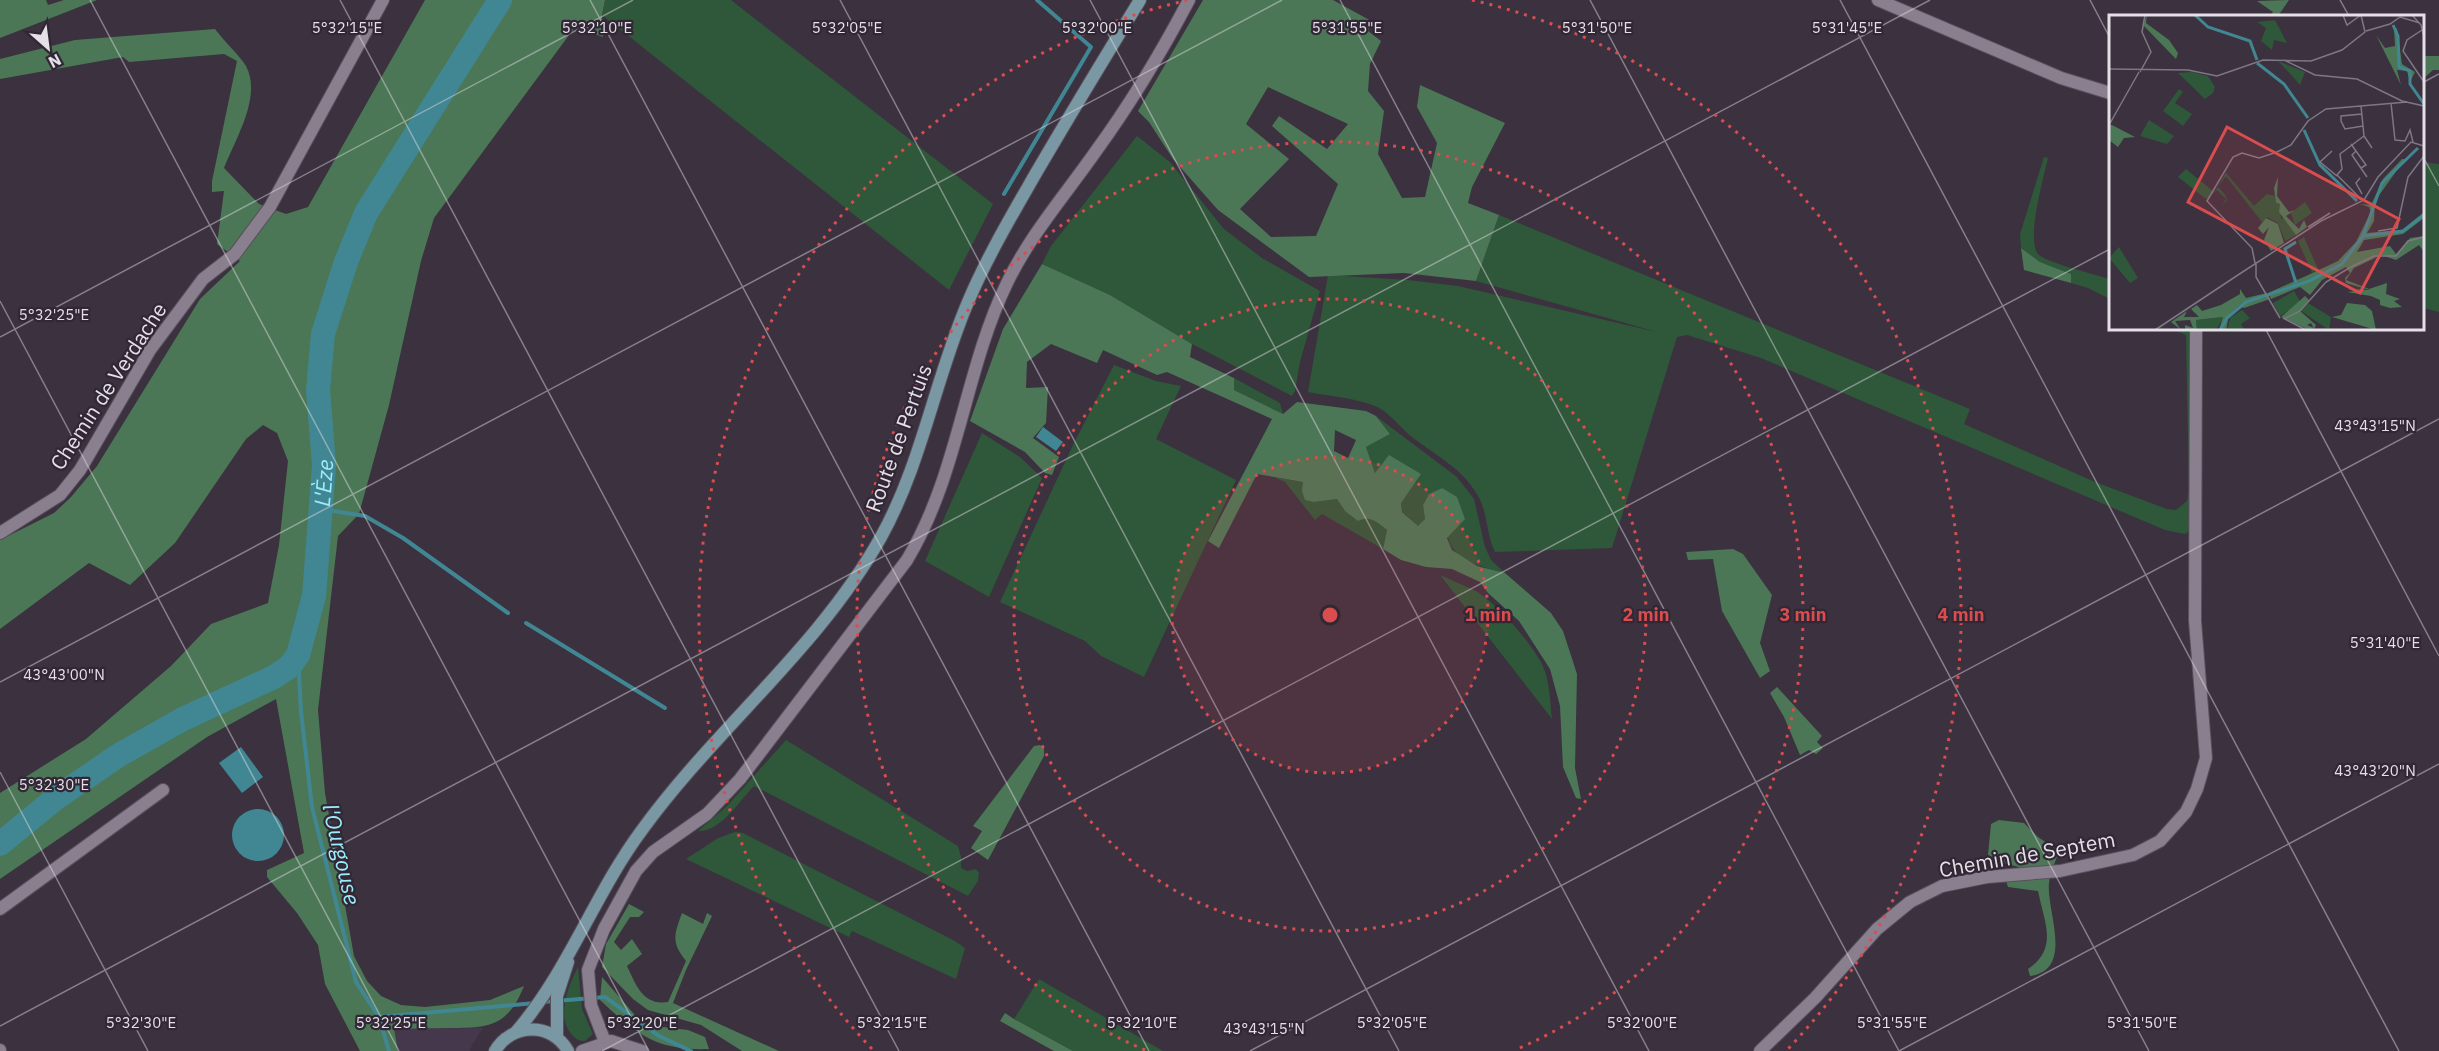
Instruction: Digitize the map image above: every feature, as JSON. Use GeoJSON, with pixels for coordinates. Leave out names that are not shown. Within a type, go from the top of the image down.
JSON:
{"type":"FeatureCollection","features":[{"type":"Feature","properties":{"kind":"main road","name":"Route de Pertuis"},"geometry":{"type":"LineString","coordinates":[[495,1051],[505,1038],[516,1032],[527,1019],[575,942],[606,885],[656,811],[708,749],[804,645],[836,605],[872,552],[896,506],[914,463],[967,305],[987,259],[1072,111],[1140,0]]}},
{"type":"Feature","properties":{"kind":"main road","name":"Route de Pertuis"},"geometry":{"type":"LineString","coordinates":[[557,1037],[557,996],[575,942]]}},
{"type":"Feature","properties":{"kind":"main road"},"geometry":{"type":"LineString","coordinates":[[516,1032],[530,1029],[544,1031],[557,1037],[568,1051]]}},
{"type":"Feature","properties":{"kind":"street","name":"Chemin de Verdache"},"geometry":{"type":"LineString","coordinates":[[0,533],[60,495],[80,470],[150,350],[204,279],[235,254],[270,207],[382,0]]}},
{"type":"Feature","properties":{"kind":"street"},"geometry":{"type":"LineString","coordinates":[[605,1042],[589,997],[588,970],[604,929],[627,885],[649,856],[702,819],[740,779],[907,560],[942,488],[985,342],[1010,278],[1025,250],[1130,102],[1188,0]]}},
{"type":"Feature","properties":{"kind":"street"},"geometry":{"type":"LineString","coordinates":[[1878,0],[2061,78],[2109,93]]}},
{"type":"Feature","properties":{"kind":"street","name":"Chemin de Septem"},"geometry":{"type":"LineString","coordinates":[[1760,1051],[1815,998],[1877,929],[1910,902],[1942,885],[1988,877],[2060,871],[2133,855],[2160,840],[2186,812],[2197,789],[2206,758],[2196,621],[2196,330]]}},
{"type":"Feature","properties":{"kind":"street"},"geometry":{"type":"LineString","coordinates":[[0,909],[163,789]]}},
{"type":"Feature","properties":{"kind":"street"},"geometry":{"type":"LineString","coordinates":[[582,1051],[605,1042],[617,1042],[642,1051]]}},
{"type":"Feature","properties":{"kind":"shaded area"},"geometry":{"type":"Polygon","coordinates":[[[483,1028],[470,1051],[398,1051],[393,1029],[483,1028]]]}},
{"type":"Feature","properties":{"kind":"green space"},"geometry":{"type":"Polygon","coordinates":[[[0,0],[46,0],[48,5],[64,0],[97,0],[0,38],[0,0]]]}},
{"type":"Feature","properties":{"kind":"green space"},"geometry":{"type":"Polygon","coordinates":[[[425,0],[605,0],[602,15],[603,37],[575,27],[434,218],[421,261],[389,405],[359,514],[338,536],[318,710],[325,793],[354,956],[367,981],[381,996],[401,1005],[425,1007],[490,1000],[524,986],[511,1009],[496,1022],[464,1028],[394,1029],[398,1051],[360,1051],[325,984],[318,945],[297,913],[267,877],[267,870],[304,853],[276,699],[207,737],[0,879],[0,793],[86,739],[171,666],[211,624],[268,603],[279,545],[288,461],[277,433],[263,425],[246,439],[175,543],[130,585],[89,563],[0,629],[0,540],[54,513],[71,497],[97,466],[200,299],[240,261],[217,244],[224,191],[212,192],[212,181],[237,61],[224,54],[129,62],[123,57],[0,79],[0,59],[75,40],[215,29],[246,66],[251,90],[246,117],[224,168],[259,204],[286,214],[308,207],[425,0]]]}},
{"type":"Feature","properties":{"kind":"green space"},"geometry":{"type":"Polygon","coordinates":[[[605,0],[731,0],[993,204],[949,290],[602,15],[605,0]]]}},
{"type":"Feature","properties":{"kind":"green space"},"geometry":{"type":"Polygon","coordinates":[[[1203,0],[1333,0],[1373,22],[1368,31],[1381,41],[1370,64],[1368,91],[1384,111],[1378,154],[1402,198],[1425,197],[1437,143],[1417,107],[1420,85],[1505,123],[1472,187],[1468,203],[1499,215],[1476,281],[1404,273],[1309,277],[1218,210],[1173,159],[1149,122],[1138,111],[1203,0]],[[1268,87],[1246,124],[1289,159],[1240,209],[1271,237],[1316,236],[1338,184],[1272,126],[1279,116],[1327,149],[1348,124],[1268,87]]]}},
{"type":"Feature","properties":{"kind":"green space"},"geometry":{"type":"Polygon","coordinates":[[[2289,0],[2279,15],[2271,15],[2273,12],[2257,1],[2289,0]]]}},
{"type":"Feature","properties":{"kind":"green space"},"geometry":{"type":"Polygon","coordinates":[[[2424,56],[2439,56],[2439,70],[2433,70],[2424,78],[2424,56]]]}},
{"type":"Feature","properties":{"kind":"green space"},"geometry":{"type":"Polygon","coordinates":[[[1137,136],[1170,162],[1224,229],[1262,258],[1320,291],[1292,396],[1192,344],[1110,295],[1042,264],[1051,246],[1137,136]]]}},
{"type":"Feature","properties":{"kind":"green space"},"geometry":{"type":"Polygon","coordinates":[[[2044,157],[2048,158],[2037,209],[2035,248],[2039,255],[2053,262],[2109,279],[2109,298],[2071,283],[2071,274],[2040,262],[2021,248],[2020,234],[2044,157]]]}},
{"type":"Feature","properties":{"kind":"green space"},"geometry":{"type":"Polygon","coordinates":[[[2424,162],[2439,164],[2439,312],[2424,308],[2424,162]]]}},
{"type":"Feature","properties":{"kind":"green space"},"geometry":{"type":"Polygon","coordinates":[[[1499,215],[1970,409],[1964,424],[2095,482],[2167,509],[2176,510],[2187,501],[2189,490],[2186,335],[2174,330],[2192,330],[2192,529],[2185,534],[2165,530],[1761,358],[1687,335],[1677,337],[1612,548],[1495,552],[1478,496],[1472,486],[1457,471],[1375,406],[1308,392],[1328,275],[1458,286],[1657,332],[1476,281],[1499,215]]]}},
{"type":"Feature","properties":{"kind":"green space"},"geometry":{"type":"Polygon","coordinates":[[[2021,248],[2040,262],[2071,274],[2071,283],[2024,270],[2021,248]]]}},
{"type":"Feature","properties":{"kind":"green space"},"geometry":{"type":"Polygon","coordinates":[[[1042,264],[1110,295],[1192,344],[1190,357],[1234,378],[1234,390],[1283,414],[1297,402],[1366,411],[1376,416],[1390,434],[1366,447],[1375,473],[1389,455],[1421,474],[1401,503],[1402,512],[1418,526],[1425,519],[1423,505],[1429,494],[1442,488],[1457,497],[1465,519],[1447,538],[1452,550],[1477,566],[1505,573],[1551,613],[1563,631],[1577,674],[1575,768],[1581,799],[1576,798],[1563,767],[1560,706],[1550,669],[1519,621],[1488,593],[1480,582],[1452,569],[1426,567],[1401,560],[1383,549],[1387,530],[1377,522],[1370,519],[1358,521],[1345,511],[1337,499],[1314,502],[1305,500],[1302,491],[1303,482],[1257,474],[1219,548],[1208,541],[1272,419],[1167,372],[1157,375],[1103,350],[1097,363],[1051,344],[1027,362],[1026,388],[1048,387],[1046,423],[1033,438],[1059,457],[1052,475],[1045,473],[1025,452],[970,421],[1003,329],[1042,264]],[[1335,430],[1334,451],[1348,458],[1356,440],[1335,430]]]}},
{"type":"Feature","properties":{"kind":"green space"},"geometry":{"type":"Polygon","coordinates":[[[1114,365],[1156,381],[1181,386],[1156,439],[1236,480],[1144,677],[1101,656],[1085,641],[1000,602],[1073,445],[1114,365]]]}},
{"type":"Feature","properties":{"kind":"green space"},"geometry":{"type":"Polygon","coordinates":[[[1234,378],[1280,403],[1283,414],[1234,390],[1234,378]]]}},
{"type":"Feature","properties":{"kind":"green space"},"geometry":{"type":"Polygon","coordinates":[[[1376,416],[1457,477],[1474,499],[1485,547],[1491,560],[1505,573],[1469,561],[1452,547],[1448,537],[1442,488],[1429,494],[1423,505],[1425,519],[1418,527],[1402,511],[1401,503],[1375,473],[1366,447],[1390,434],[1376,416]]]}},
{"type":"Feature","properties":{"kind":"green space"},"geometry":{"type":"Polygon","coordinates":[[[982,433],[1020,457],[1042,478],[989,597],[925,561],[982,433]]]}},
{"type":"Feature","properties":{"kind":"green space"},"geometry":{"type":"Polygon","coordinates":[[[1274,477],[1303,482],[1314,502],[1337,499],[1345,511],[1376,520],[1387,530],[1383,549],[1322,514],[1315,520],[1285,482],[1274,477]]]}},
{"type":"Feature","properties":{"kind":"green space"},"geometry":{"type":"Polygon","coordinates":[[[1733,549],[1743,554],[1772,595],[1760,643],[1770,671],[1760,678],[1722,611],[1713,559],[1688,560],[1686,552],[1733,549]]]}},
{"type":"Feature","properties":{"kind":"green space"},"geometry":{"type":"Polygon","coordinates":[[[1440,575],[1483,596],[1521,634],[1545,670],[1552,719],[1440,575]]]}},
{"type":"Feature","properties":{"kind":"green space"},"geometry":{"type":"Polygon","coordinates":[[[1777,687],[1822,736],[1817,742],[1823,748],[1816,754],[1809,750],[1800,755],[1784,717],[1770,693],[1777,687]]]}},
{"type":"Feature","properties":{"kind":"green space"},"geometry":{"type":"Polygon","coordinates":[[[786,740],[958,846],[961,868],[967,871],[976,869],[979,873],[978,881],[968,896],[754,786],[722,821],[706,830],[698,831],[727,806],[786,740]]]}},
{"type":"Feature","properties":{"kind":"green space"},"geometry":{"type":"Polygon","coordinates":[[[1040,745],[1044,748],[1044,756],[988,860],[971,848],[982,831],[973,826],[1034,746],[1040,745]]]}},
{"type":"Feature","properties":{"kind":"green space"},"geometry":{"type":"Polygon","coordinates":[[[1999,820],[2024,823],[2038,837],[2059,851],[2049,883],[2055,951],[2052,963],[2044,971],[2030,976],[2028,969],[2038,961],[2046,943],[2046,924],[2038,891],[2008,887],[2006,881],[2023,877],[2019,867],[1999,862],[1988,855],[1991,824],[1999,820]]]}},
{"type":"Feature","properties":{"kind":"green space"},"geometry":{"type":"Polygon","coordinates":[[[735,832],[743,833],[955,941],[965,948],[956,979],[852,931],[849,937],[686,859],[718,838],[735,832]]]}},
{"type":"Feature","properties":{"kind":"green space"},"geometry":{"type":"Polygon","coordinates":[[[629,904],[644,912],[639,917],[630,917],[614,942],[621,950],[632,939],[642,954],[627,966],[646,997],[652,1001],[668,1002],[686,961],[678,949],[675,938],[682,913],[703,924],[707,913],[712,916],[673,1003],[779,1051],[742,1051],[701,1025],[648,1010],[633,999],[602,967],[606,944],[629,904]]]}},
{"type":"Feature","properties":{"kind":"green space"},"geometry":{"type":"Polygon","coordinates":[[[578,967],[582,1009],[593,1034],[585,1041],[573,1036],[568,1029],[564,1011],[567,992],[578,967]]]}},
{"type":"Feature","properties":{"kind":"green space"},"geometry":{"type":"Polygon","coordinates":[[[602,977],[640,1021],[654,1026],[688,1030],[705,1037],[709,1049],[675,1047],[648,1038],[636,1031],[600,1000],[602,977]]]}},
{"type":"Feature","properties":{"kind":"green space"},"geometry":{"type":"Polygon","coordinates":[[[1039,979],[1163,1051],[1073,1051],[1014,1019],[1039,979]]]}},
{"type":"Feature","properties":{"kind":"green space"},"geometry":{"type":"Polygon","coordinates":[[[1005,1013],[1073,1051],[1054,1051],[1000,1021],[1005,1013]]]}},
{"type":"Feature","properties":{"kind":"water"},"geometry":{"type":"Polygon","coordinates":[[[1043,427],[1063,442],[1056,451],[1036,437],[1043,427]]]}},
{"type":"Feature","properties":{"kind":"water"},"geometry":{"type":"Polygon","coordinates":[[[241,747],[263,777],[242,793],[219,763],[241,747]]]}},
{"type":"Feature","properties":{"kind":"water"},"geometry":{"type":"Polygon","coordinates":[[[253,809],[263,809],[277,816],[284,835],[277,854],[263,861],[253,861],[243,857],[236,850],[232,840],[232,830],[236,820],[243,813],[253,809]]]}},
{"type":"Feature","properties":{"kind":"waterway","name":"L'Èze"},"geometry":{"type":"LineString","coordinates":[[0,844],[56,798],[119,755],[183,719],[274,677],[289,667],[298,655],[314,596],[318,545],[324,465],[318,390],[323,334],[346,262],[366,213],[500,0]]}},
{"type":"Feature","properties":{"kind":"waterway"},"geometry":{"type":"LineString","coordinates":[[1004,194],[1091,47],[1037,0]]}},
{"type":"Feature","properties":{"kind":"waterway"},"geometry":{"type":"LineString","coordinates":[[321,509],[365,516],[403,538],[508,613]]}},
{"type":"Feature","properties":{"kind":"waterway"},"geometry":{"type":"LineString","coordinates":[[526,623],[665,708]]}},
{"type":"Feature","properties":{"kind":"waterway","name":"l'Ourgouse"},"geometry":{"type":"LineString","coordinates":[[298,655],[301,712],[312,807],[356,982],[379,1017],[389,1051]]}},
{"type":"Feature","properties":{"kind":"waterway"},"geometry":{"type":"LineString","coordinates":[[543,1002],[605,997],[659,1036],[691,1051]]}},
{"type":"Feature","properties":{"kind":"waterway"},"geometry":{"type":"LineString","coordinates":[[379,1017],[535,1003]]}}]}
